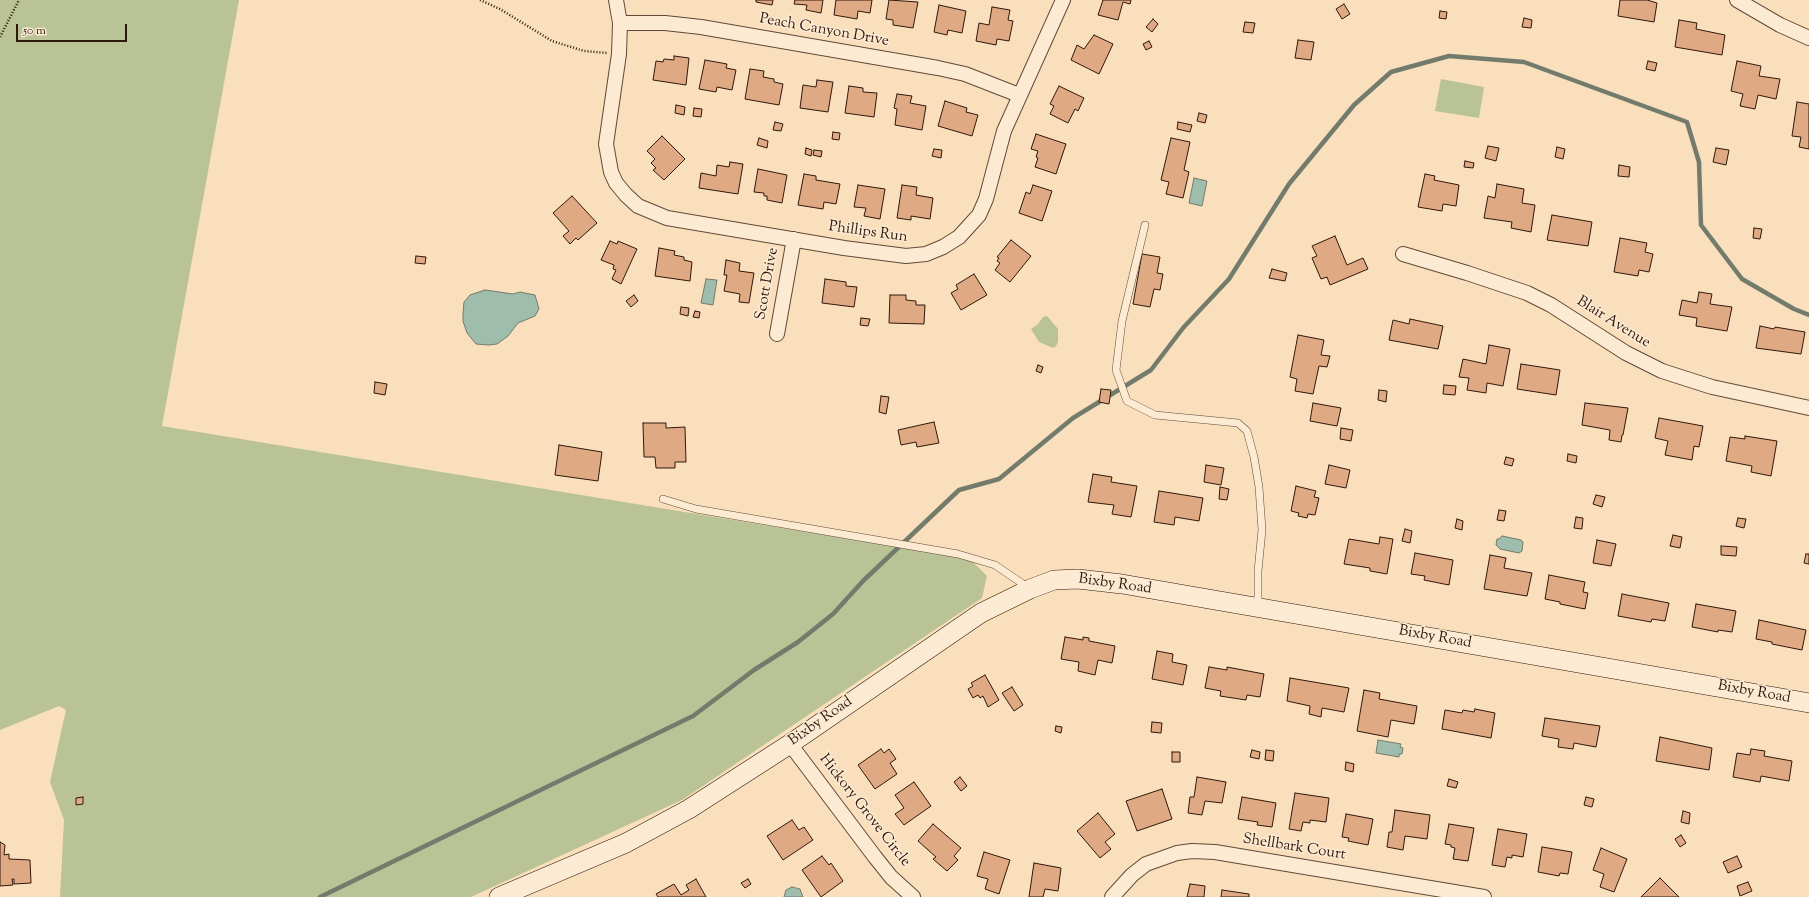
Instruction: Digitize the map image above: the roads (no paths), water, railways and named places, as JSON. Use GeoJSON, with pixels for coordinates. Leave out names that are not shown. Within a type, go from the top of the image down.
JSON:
{"type":"FeatureCollection","features":[{"type":"Feature","properties":{"kind":"street","name":"Phillips Run"},"geometry":{"type":"LineString","coordinates":[[616,0],[620,23],[618,54],[606,144],[608,161],[616,183],[638,206],[667,218],[906,256],[926,254],[951,242],[959,237],[979,215],[986,199],[1004,131],[1063,0]]}},
{"type":"Feature","properties":{"kind":"street"},"geometry":{"type":"LineString","coordinates":[[1737,0],[1780,25],[1809,38]]}},
{"type":"Feature","properties":{"kind":"street","name":"Peach Canyon Drive"},"geometry":{"type":"LineString","coordinates":[[620,23],[665,23],[701,27],[926,66],[965,74],[1019,95]]}},
{"type":"Feature","properties":{"kind":"street","name":"Scott Drive"},"geometry":{"type":"LineString","coordinates":[[777,334],[794,239]]}},
{"type":"Feature","properties":{"kind":"street","name":"Blair Avenue"},"geometry":{"type":"LineString","coordinates":[[1403,254],[1527,293],[1551,304],[1626,353],[1662,371],[1712,387],[1809,408]]}},
{"type":"Feature","properties":{"kind":"street","name":"Bixby Road"},"geometry":{"type":"LineString","coordinates":[[499,897],[626,843],[715,793],[790,744],[968,622],[1000,603],[1030,588],[1054,580],[1085,580],[1122,584],[1809,702]]}},
{"type":"Feature","properties":{"kind":"street","name":"Hickory Grove Circle"},"geometry":{"type":"LineString","coordinates":[[790,744],[891,877],[913,897]]}},
{"type":"Feature","properties":{"kind":"street","name":"Shellbark Court"},"geometry":{"type":"LineString","coordinates":[[1112,897],[1132,875],[1146,864],[1177,853],[1192,851],[1215,852],[1484,897]]}},
{"type":"Feature","properties":{"kind":"lane"},"geometry":{"type":"LineString","coordinates":[[1145,225],[1122,321],[1116,370],[1127,401],[1155,414],[1238,423],[1247,431],[1254,457],[1262,530],[1258,571],[1258,608]]}},
{"type":"Feature","properties":{"kind":"lane"},"geometry":{"type":"LineString","coordinates":[[663,499],[696,509],[958,554],[995,564],[1030,588]]}},
{"type":"Feature","properties":{"kind":"waterway"},"geometry":{"type":"LineString","coordinates":[[320,897],[693,716],[754,670],[798,642],[833,614],[863,581],[959,490],[999,479],[1073,418],[1151,370],[1183,328],[1229,279],[1289,184],[1354,105],[1391,72],[1449,56],[1524,62],[1687,122],[1699,162],[1701,225],[1742,279],[1794,309],[1809,315]]}}]}
